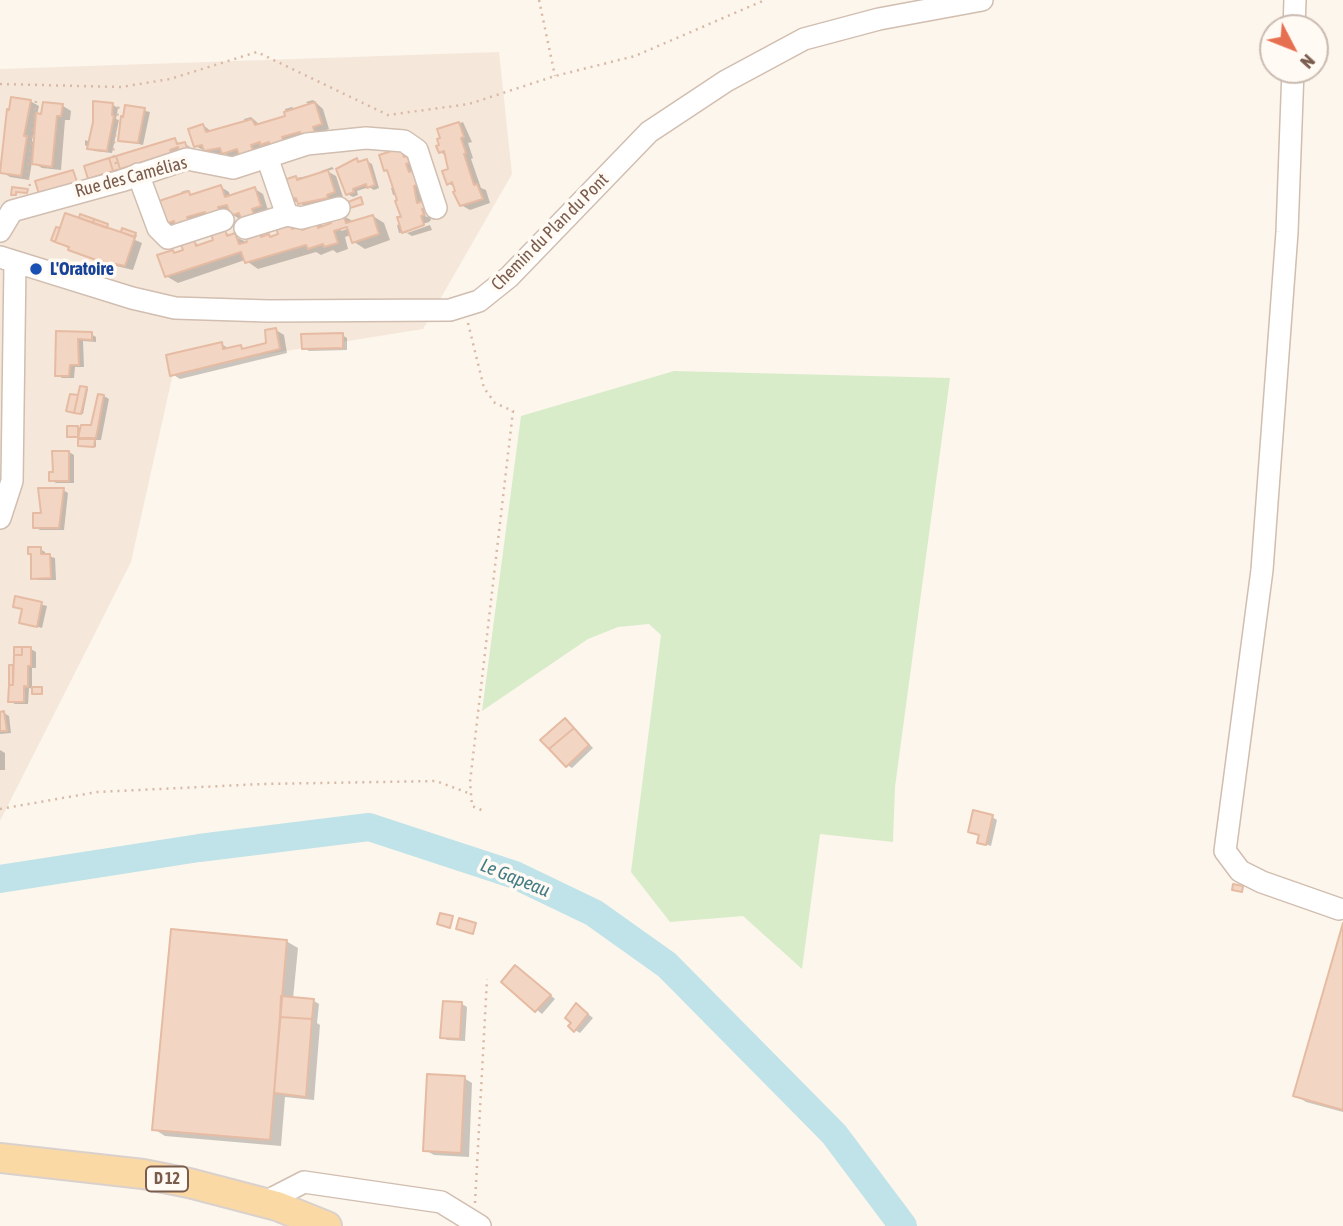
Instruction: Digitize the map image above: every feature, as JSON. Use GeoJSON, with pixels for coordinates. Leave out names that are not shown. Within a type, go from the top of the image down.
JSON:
{"type":"FeatureCollection","features":[{"type":"Feature","properties":{"kind":"main road","name":"D 12"},"geometry":{"type":"LineString","coordinates":[[0,1158],[143,1174],[189,1183],[265,1202],[327,1226]]}},
{"type":"Feature","properties":{"kind":"street","name":"Chemin du Plan du Pont"},"geometry":{"type":"LineString","coordinates":[[7,259],[120,295],[175,309],[450,310],[479,300],[509,277],[649,132],[726,80],[804,39],[879,19],[982,0]]}},
{"type":"Feature","properties":{"kind":"street"},"geometry":{"type":"LineString","coordinates":[[1292,84],[1287,232],[1262,570],[1225,851],[1240,871],[1262,882],[1339,909]]}},
{"type":"Feature","properties":{"kind":"street","name":"Rue des Camélias"},"geometry":{"type":"LineString","coordinates":[[0,231],[12,211],[187,159],[233,168],[307,144],[366,138],[404,141],[417,150],[436,208]]}},
{"type":"Feature","properties":{"kind":"street"},"geometry":{"type":"LineString","coordinates":[[267,157],[287,215]]}},
{"type":"Feature","properties":{"kind":"street"},"geometry":{"type":"LineString","coordinates":[[138,174],[158,228],[168,238],[223,220]]}},
{"type":"Feature","properties":{"kind":"street"},"geometry":{"type":"LineString","coordinates":[[245,228],[287,215],[301,218],[339,208]]}},
{"type":"Feature","properties":{"kind":"street"},"geometry":{"type":"LineString","coordinates":[[0,518],[12,481],[7,259]]}},
{"type":"Feature","properties":{"kind":"street"},"geometry":{"type":"LineString","coordinates":[[265,1202],[304,1182],[441,1202],[477,1223]]}},
{"type":"Feature","properties":{"kind":"path"},"geometry":{"type":"LineString","coordinates":[[538,0],[555,76]]}},
{"type":"Feature","properties":{"kind":"path"},"geometry":{"type":"LineString","coordinates":[[0,84],[121,87],[170,79],[257,52],[388,115],[469,104],[555,76],[635,56],[765,0]]}},
{"type":"Feature","properties":{"kind":"path"},"geometry":{"type":"LineString","coordinates":[[27,176],[36,101]]}},
{"type":"Feature","properties":{"kind":"path"},"geometry":{"type":"LineString","coordinates":[[113,153],[119,102]]}},
{"type":"Feature","properties":{"kind":"path"},"geometry":{"type":"LineString","coordinates":[[464,306],[484,387],[495,403],[513,411],[470,782],[472,806],[486,812]]}},
{"type":"Feature","properties":{"kind":"path"},"geometry":{"type":"LineString","coordinates":[[0,810],[97,792],[263,784],[436,780],[471,794]]}},
{"type":"Feature","properties":{"kind":"path"},"geometry":{"type":"LineString","coordinates":[[477,1223],[487,979]]}},
{"type":"Feature","properties":{"kind":"shaded area"},"geometry":{"type":"Polygon","coordinates":[[[499,52],[512,174],[423,329],[174,369],[131,562],[0,821],[0,69],[499,52]]]}},
{"type":"Feature","properties":{"kind":"green space"},"geometry":{"type":"Polygon","coordinates":[[[674,371],[950,378],[895,787],[893,842],[820,834],[802,969],[743,916],[670,922],[631,872],[661,635],[649,624],[618,627],[588,639],[482,711],[521,416],[674,371]]]}},
{"type":"Feature","properties":{"kind":"building"},"geometry":{"type":"Polygon","coordinates":[[[11,97],[31,100],[24,136],[27,136],[21,176],[0,173],[7,109],[9,110],[11,97]]]}},
{"type":"Feature","properties":{"kind":"building"},"geometry":{"type":"Polygon","coordinates":[[[93,101],[113,103],[114,116],[107,151],[87,149],[93,122],[93,101]]]}},
{"type":"Feature","properties":{"kind":"building"},"geometry":{"type":"Polygon","coordinates":[[[43,102],[63,104],[61,116],[57,116],[52,167],[32,164],[36,113],[41,114],[43,102]]]}},
{"type":"Feature","properties":{"kind":"building"},"geometry":{"type":"Polygon","coordinates":[[[315,102],[322,124],[313,127],[315,133],[302,137],[300,132],[282,137],[284,143],[271,148],[269,142],[260,145],[260,142],[251,145],[253,151],[239,155],[237,149],[222,154],[220,148],[204,151],[202,145],[194,147],[188,129],[203,124],[206,132],[252,119],[255,125],[285,116],[284,112],[315,102]]]}},
{"type":"Feature","properties":{"kind":"building"},"geometry":{"type":"Polygon","coordinates":[[[125,105],[145,108],[138,143],[118,141],[125,105]]]}},
{"type":"Feature","properties":{"kind":"building"},"geometry":{"type":"Polygon","coordinates":[[[459,122],[464,137],[461,138],[466,153],[464,154],[474,185],[477,184],[483,199],[460,206],[453,192],[452,182],[447,185],[442,171],[448,169],[444,151],[439,153],[436,146],[439,145],[437,139],[440,138],[437,129],[459,122]]]}},
{"type":"Feature","properties":{"kind":"building"},"geometry":{"type":"Polygon","coordinates":[[[175,138],[177,144],[185,142],[187,148],[179,151],[178,147],[170,150],[171,153],[120,169],[116,156],[175,138]]]}},
{"type":"Feature","properties":{"kind":"building"},"geometry":{"type":"Polygon","coordinates":[[[401,148],[404,157],[408,156],[409,163],[406,164],[409,172],[415,170],[420,184],[414,186],[417,203],[423,201],[425,208],[422,209],[424,215],[421,216],[424,225],[402,233],[397,217],[401,217],[395,201],[397,200],[379,155],[401,148]]]}},
{"type":"Feature","properties":{"kind":"building"},"geometry":{"type":"Polygon","coordinates":[[[116,156],[120,169],[113,171],[109,158],[116,156]]]}},
{"type":"Feature","properties":{"kind":"building"},"geometry":{"type":"Polygon","coordinates":[[[109,158],[113,171],[88,179],[84,166],[109,158]]]}},
{"type":"Feature","properties":{"kind":"building"},"geometry":{"type":"Polygon","coordinates":[[[357,158],[358,162],[367,159],[375,185],[367,188],[366,184],[346,195],[336,169],[357,158]]]}},
{"type":"Feature","properties":{"kind":"building"},"geometry":{"type":"Polygon","coordinates":[[[73,170],[77,182],[39,194],[35,181],[73,170]]]}},
{"type":"Feature","properties":{"kind":"building"},"geometry":{"type":"Polygon","coordinates":[[[328,170],[335,192],[327,195],[328,198],[298,204],[296,198],[287,200],[281,181],[296,176],[297,180],[328,170]]]}},
{"type":"Feature","properties":{"kind":"building"},"geometry":{"type":"Polygon","coordinates":[[[221,185],[225,197],[255,187],[261,206],[252,209],[254,215],[241,219],[239,213],[230,216],[227,205],[218,207],[220,213],[206,218],[205,212],[187,217],[189,223],[175,227],[174,221],[165,224],[159,201],[189,191],[190,195],[221,185]]]}},
{"type":"Feature","properties":{"kind":"building"},"geometry":{"type":"Polygon","coordinates":[[[12,187],[28,189],[27,193],[16,192],[16,195],[11,195],[12,187]]]}},
{"type":"Feature","properties":{"kind":"building"},"geometry":{"type":"Polygon","coordinates":[[[361,197],[363,204],[350,208],[348,202],[361,197]]]}},
{"type":"Feature","properties":{"kind":"building"},"geometry":{"type":"Polygon","coordinates":[[[65,213],[135,237],[125,266],[96,260],[55,242],[65,213]]]}},
{"type":"Feature","properties":{"kind":"building"},"geometry":{"type":"Polygon","coordinates":[[[80,214],[94,219],[93,223],[79,218],[80,214]]]}},
{"type":"Feature","properties":{"kind":"building"},"geometry":{"type":"Polygon","coordinates":[[[343,214],[346,223],[373,215],[379,234],[352,243],[347,227],[334,231],[338,243],[324,247],[323,244],[308,249],[306,245],[245,263],[241,252],[165,277],[157,255],[183,250],[181,245],[194,240],[196,246],[213,240],[211,234],[225,230],[227,236],[235,233],[239,244],[247,242],[245,236],[259,231],[261,237],[269,234],[270,237],[278,234],[276,228],[290,223],[292,229],[301,226],[302,230],[310,227],[308,221],[315,219],[318,228],[331,223],[329,218],[343,214]]]}},
{"type":"Feature","properties":{"kind":"building"},"geometry":{"type":"Polygon","coordinates":[[[94,219],[108,224],[107,228],[93,223],[94,219]]]}},
{"type":"Feature","properties":{"kind":"building"},"geometry":{"type":"Polygon","coordinates":[[[56,227],[60,228],[55,242],[51,240],[56,227]]]}},
{"type":"Feature","properties":{"kind":"building"},"geometry":{"type":"Polygon","coordinates":[[[122,228],[136,233],[134,237],[121,232],[122,228]]]}},
{"type":"Feature","properties":{"kind":"building"},"geometry":{"type":"Polygon","coordinates":[[[96,260],[110,264],[108,268],[95,263],[96,260]]]}},
{"type":"Feature","properties":{"kind":"building"},"geometry":{"type":"Polygon","coordinates":[[[276,328],[280,349],[170,376],[166,355],[222,342],[223,349],[241,345],[242,349],[266,343],[265,330],[276,328]]]}},
{"type":"Feature","properties":{"kind":"building"},"geometry":{"type":"Polygon","coordinates":[[[56,331],[92,332],[92,340],[78,339],[79,365],[70,365],[69,376],[55,376],[56,331]]]}},
{"type":"Feature","properties":{"kind":"building"},"geometry":{"type":"Polygon","coordinates":[[[343,333],[343,348],[302,349],[301,334],[343,333]]]}},
{"type":"Feature","properties":{"kind":"building"},"geometry":{"type":"Polygon","coordinates":[[[80,386],[87,387],[81,414],[74,413],[80,386]]]}},
{"type":"Feature","properties":{"kind":"building"},"geometry":{"type":"Polygon","coordinates":[[[70,394],[78,395],[74,413],[66,411],[70,394]]]}},
{"type":"Feature","properties":{"kind":"building"},"geometry":{"type":"Polygon","coordinates":[[[98,394],[104,395],[96,438],[78,438],[81,425],[91,425],[98,394]]]}},
{"type":"Feature","properties":{"kind":"building"},"geometry":{"type":"Polygon","coordinates":[[[67,426],[78,426],[78,437],[67,437],[67,426]]]}},
{"type":"Feature","properties":{"kind":"building"},"geometry":{"type":"Polygon","coordinates":[[[78,439],[95,439],[94,447],[78,446],[78,439]]]}},
{"type":"Feature","properties":{"kind":"building"},"geometry":{"type":"Polygon","coordinates":[[[52,451],[69,451],[69,481],[49,481],[49,472],[53,472],[52,451]]]}},
{"type":"Feature","properties":{"kind":"building"},"geometry":{"type":"Polygon","coordinates":[[[38,488],[64,488],[59,528],[33,528],[33,513],[41,513],[38,488]]]}},
{"type":"Feature","properties":{"kind":"building"},"geometry":{"type":"Polygon","coordinates":[[[28,547],[41,547],[41,554],[50,554],[51,578],[31,579],[31,554],[28,554],[28,547]]]}},
{"type":"Feature","properties":{"kind":"building"},"geometry":{"type":"Polygon","coordinates":[[[15,596],[42,602],[37,627],[19,623],[22,609],[13,607],[15,596]]]}},
{"type":"Feature","properties":{"kind":"building"},"geometry":{"type":"Polygon","coordinates":[[[14,647],[22,647],[22,655],[14,655],[14,647]]]}},
{"type":"Feature","properties":{"kind":"building"},"geometry":{"type":"Polygon","coordinates":[[[22,647],[31,647],[28,687],[24,686],[24,702],[8,702],[9,685],[13,685],[14,655],[22,655],[22,647]]]}},
{"type":"Feature","properties":{"kind":"building"},"geometry":{"type":"Polygon","coordinates":[[[9,665],[13,665],[13,685],[9,685],[9,665]]]}},
{"type":"Feature","properties":{"kind":"building"},"geometry":{"type":"Polygon","coordinates":[[[32,687],[42,687],[42,694],[32,694],[32,687]]]}},
{"type":"Feature","properties":{"kind":"building"},"geometry":{"type":"Polygon","coordinates":[[[4,711],[7,731],[0,731],[0,712],[4,711]]]}},
{"type":"Feature","properties":{"kind":"building"},"geometry":{"type":"Polygon","coordinates":[[[565,718],[574,728],[549,749],[540,740],[565,718]]]}},
{"type":"Feature","properties":{"kind":"building"},"geometry":{"type":"Polygon","coordinates":[[[574,728],[589,745],[566,767],[549,749],[574,728]]]}},
{"type":"Feature","properties":{"kind":"building"},"geometry":{"type":"Polygon","coordinates":[[[973,810],[993,815],[986,845],[977,843],[979,835],[968,832],[973,810]]]}},
{"type":"Feature","properties":{"kind":"building"},"geometry":{"type":"Polygon","coordinates":[[[1233,884],[1243,886],[1242,892],[1232,890],[1233,884]]]}},
{"type":"Feature","properties":{"kind":"building"},"geometry":{"type":"Polygon","coordinates":[[[440,913],[453,916],[450,928],[437,924],[440,913]]]}},
{"type":"Feature","properties":{"kind":"building"},"geometry":{"type":"Polygon","coordinates":[[[459,918],[476,923],[473,934],[456,929],[459,918]]]}},
{"type":"Feature","properties":{"kind":"building"},"geometry":{"type":"Polygon","coordinates":[[[1343,923],[1343,1110],[1293,1096],[1343,923]]]}},
{"type":"Feature","properties":{"kind":"building"},"geometry":{"type":"Polygon","coordinates":[[[171,929],[287,940],[270,1140],[152,1130],[171,929]]]}},
{"type":"Feature","properties":{"kind":"building"},"geometry":{"type":"Polygon","coordinates":[[[515,965],[551,995],[535,1012],[501,982],[515,965]]]}},
{"type":"Feature","properties":{"kind":"building"},"geometry":{"type":"Polygon","coordinates":[[[281,996],[314,999],[312,1019],[280,1017],[281,996]]]}},
{"type":"Feature","properties":{"kind":"building"},"geometry":{"type":"Polygon","coordinates":[[[443,1001],[462,1002],[460,1039],[440,1038],[443,1001]]]}},
{"type":"Feature","properties":{"kind":"building"},"geometry":{"type":"Polygon","coordinates":[[[576,1003],[588,1014],[574,1032],[568,1026],[571,1023],[565,1018],[576,1003]]]}},
{"type":"Feature","properties":{"kind":"building"},"geometry":{"type":"Polygon","coordinates":[[[280,1017],[312,1019],[306,1097],[274,1093],[280,1017]]]}},
{"type":"Feature","properties":{"kind":"building"},"geometry":{"type":"Polygon","coordinates":[[[427,1074],[465,1076],[461,1153],[423,1151],[427,1074]]]}},
{"type":"Feature","properties":{"kind":"waterway","name":"Le Gapeau"},"geometry":{"type":"LineString","coordinates":[[0,879],[199,848],[369,827],[515,875],[594,913],[667,965],[834,1134],[903,1226]]}},
{"type":"Feature","properties":{"kind":"place","name":"L'Oratoire"},"geometry":{"type":"Point","coordinates":[36,269]}}]}
